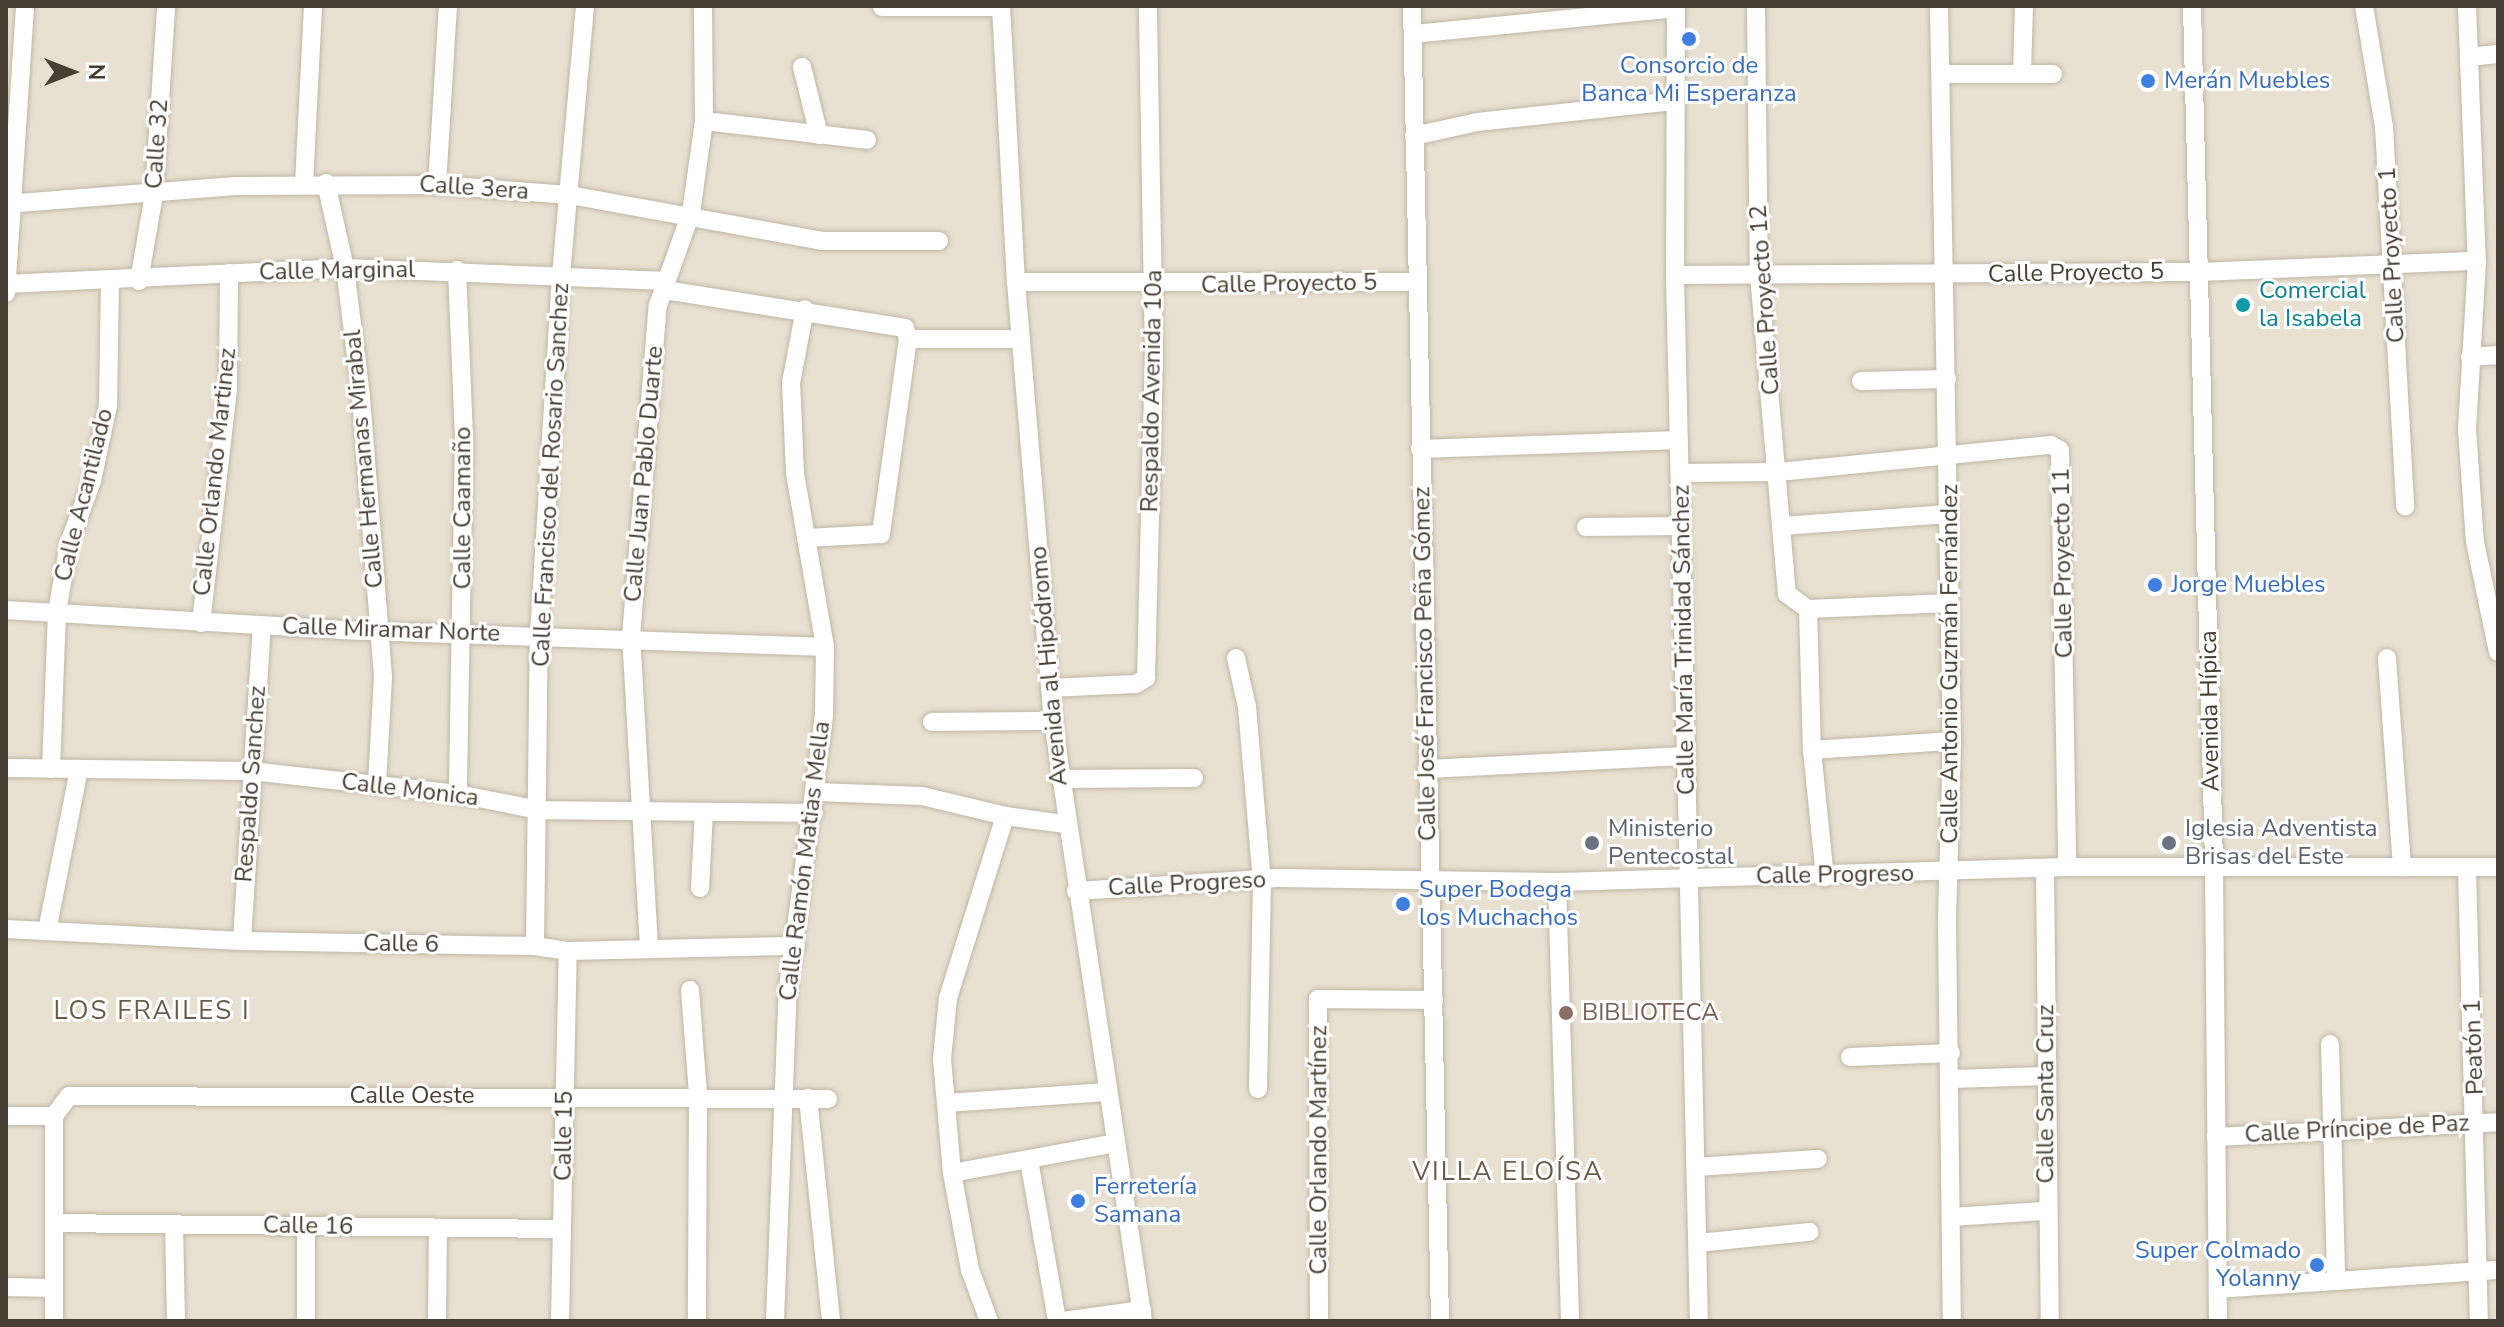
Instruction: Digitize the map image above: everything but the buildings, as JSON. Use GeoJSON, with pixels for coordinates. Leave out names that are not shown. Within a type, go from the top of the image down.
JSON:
{"type":"FeatureCollection","features":[{"type":"Feature","properties":{"kind":"street"},"geometry":{"type":"LineString","coordinates":[[7,287],[8,204],[25,6]]}},
{"type":"Feature","properties":{"kind":"street","name":"Calle 32"},"geometry":{"type":"LineString","coordinates":[[139,281],[154,194],[166,6]]}},
{"type":"Feature","properties":{"kind":"street"},"geometry":{"type":"LineString","coordinates":[[304,184],[313,6]]}},
{"type":"Feature","properties":{"kind":"street"},"geometry":{"type":"LineString","coordinates":[[437,185],[448,6]]}},
{"type":"Feature","properties":{"kind":"street","name":"Calle Francisco del Rosario Sanchez"},"geometry":{"type":"LineString","coordinates":[[535,946],[539,635],[561,275],[585,6]]}},
{"type":"Feature","properties":{"kind":"street","name":"Calle Juan Pablo Duarte"},"geometry":{"type":"LineString","coordinates":[[649,947],[631,637],[658,305],[691,213],[704,121],[703,6]]}},
{"type":"Feature","properties":{"kind":"street"},"geometry":{"type":"LineString","coordinates":[[882,7],[1001,6]]}},
{"type":"Feature","properties":{"kind":"street","name":"Avenida al Hipódromo"},"geometry":{"type":"LineString","coordinates":[[1001,6],[1016,282],[1053,721],[1065,824],[1142,1315]]}},
{"type":"Feature","properties":{"kind":"street","name":"Respaldo Avenida 10a"},"geometry":{"type":"LineString","coordinates":[[1050,688],[1136,684],[1146,678],[1155,286],[1148,6]]}},
{"type":"Feature","properties":{"kind":"street","name":"Calle José Francisco Peña Gómez"},"geometry":{"type":"LineString","coordinates":[[1412,6],[1440,1321]]}},
{"type":"Feature","properties":{"kind":"street","name":"Calle Proyecto 12"},"geometry":{"type":"LineString","coordinates":[[1756,6],[1759,275],[1779,472],[1787,594],[1808,609]]}},
{"type":"Feature","properties":{"kind":"street","name":"Calle Antonio Guzmán Fernández"},"geometry":{"type":"LineString","coordinates":[[1939,6],[1952,741],[1951,871],[1947,923],[1952,1079],[1952,1321]]}},
{"type":"Feature","properties":{"kind":"street"},"geometry":{"type":"LineString","coordinates":[[2022,73],[2024,6]]}},
{"type":"Feature","properties":{"kind":"street","name":"Avenida Hípica"},"geometry":{"type":"LineString","coordinates":[[2192,6],[2214,866],[2218,1321]]}},
{"type":"Feature","properties":{"kind":"street","name":"Calle Proyecto 1"},"geometry":{"type":"LineString","coordinates":[[2364,6],[2384,127],[2405,506]]}},
{"type":"Feature","properties":{"kind":"street"},"geometry":{"type":"LineString","coordinates":[[2467,6],[2477,261],[2467,429],[2475,542],[2498,652]]}},
{"type":"Feature","properties":{"kind":"street"},"geometry":{"type":"LineString","coordinates":[[1413,34],[1676,7]]}},
{"type":"Feature","properties":{"kind":"street","name":"Calle María Trinidad Sánchez"},"geometry":{"type":"LineString","coordinates":[[1676,7],[1675,275],[1699,1321]]}},
{"type":"Feature","properties":{"kind":"street"},"geometry":{"type":"LineString","coordinates":[[2469,57],[2498,54]]}},
{"type":"Feature","properties":{"kind":"street"},"geometry":{"type":"LineString","coordinates":[[802,67],[819,135]]}},
{"type":"Feature","properties":{"kind":"street"},"geometry":{"type":"LineString","coordinates":[[1941,74],[2053,74]]}},
{"type":"Feature","properties":{"kind":"street"},"geometry":{"type":"LineString","coordinates":[[1414,136],[1477,122],[1674,101]]}},
{"type":"Feature","properties":{"kind":"street"},"geometry":{"type":"LineString","coordinates":[[704,121],[867,140]]}},
{"type":"Feature","properties":{"kind":"street","name":"Calle 3era"},"geometry":{"type":"LineString","coordinates":[[8,204],[326,183],[437,185],[570,195],[691,213],[822,241],[939,241]]}},
{"type":"Feature","properties":{"kind":"street","name":"Calle Hermanas Mirabal"},"geometry":{"type":"LineString","coordinates":[[326,183],[345,268],[380,631],[383,677],[377,786]]}},
{"type":"Feature","properties":{"kind":"street","name":"Calle Proyecto 5"},"geometry":{"type":"LineString","coordinates":[[1675,275],[2199,272],[2393,267],[2477,261]]}},
{"type":"Feature","properties":{"kind":"street","name":"Calle Marginal"},"geometry":{"type":"LineString","coordinates":[[7,287],[345,268],[561,275],[666,286],[805,309],[906,334],[1021,339]]}},
{"type":"Feature","properties":{"kind":"street","name":"Calle Caamaño"},"geometry":{"type":"LineString","coordinates":[[457,270],[464,440],[458,794]]}},
{"type":"Feature","properties":{"kind":"street","name":"Calle Orlando Martinez"},"geometry":{"type":"LineString","coordinates":[[201,623],[228,389],[229,273]]}},
{"type":"Feature","properties":{"kind":"street","name":"Calle Acantilado"},"geometry":{"type":"LineString","coordinates":[[51,769],[57,612],[69,543],[92,481],[108,406],[110,282]]}},
{"type":"Feature","properties":{"kind":"street","name":"Calle Proyecto 5"},"geometry":{"type":"LineString","coordinates":[[1016,282],[1155,286],[1417,282]]}},
{"type":"Feature","properties":{"kind":"street","name":"Calle Ramón Matias Mella"},"geometry":{"type":"LineString","coordinates":[[775,1321],[782,1096],[796,946],[817,792],[825,647],[795,473],[791,383],[805,309]]}},
{"type":"Feature","properties":{"kind":"street"},"geometry":{"type":"LineString","coordinates":[[806,538],[881,534],[906,334]]}},
{"type":"Feature","properties":{"kind":"street"},"geometry":{"type":"LineString","coordinates":[[2470,357],[2498,355]]}},
{"type":"Feature","properties":{"kind":"street"},"geometry":{"type":"LineString","coordinates":[[1861,381],[1947,379]]}},
{"type":"Feature","properties":{"kind":"street"},"geometry":{"type":"LineString","coordinates":[[1420,449],[1679,440]]}},
{"type":"Feature","properties":{"kind":"street","name":"Calle Proyecto 11"},"geometry":{"type":"LineString","coordinates":[[1680,473],[1779,472],[1948,452],[2051,445],[2063,460],[2067,867]]}},
{"type":"Feature","properties":{"kind":"street"},"geometry":{"type":"LineString","coordinates":[[1782,526],[1949,514]]}},
{"type":"Feature","properties":{"kind":"street"},"geometry":{"type":"LineString","coordinates":[[1586,527],[1681,526]]}},
{"type":"Feature","properties":{"kind":"street"},"geometry":{"type":"LineString","coordinates":[[1825,877],[1812,750],[1808,609],[1950,603]]}},
{"type":"Feature","properties":{"kind":"street","name":"Calle Miramar Norte"},"geometry":{"type":"LineString","coordinates":[[6,610],[262,626],[631,637],[825,647]]}},
{"type":"Feature","properties":{"kind":"street","name":"Respaldo Sanchez"},"geometry":{"type":"LineString","coordinates":[[242,941],[262,626]]}},
{"type":"Feature","properties":{"kind":"street"},"geometry":{"type":"LineString","coordinates":[[1236,658],[1247,707],[1262,881],[1258,1089]]}},
{"type":"Feature","properties":{"kind":"street"},"geometry":{"type":"LineString","coordinates":[[2387,658],[2402,867]]}},
{"type":"Feature","properties":{"kind":"street"},"geometry":{"type":"LineString","coordinates":[[932,722],[1053,721]]}},
{"type":"Feature","properties":{"kind":"street"},"geometry":{"type":"LineString","coordinates":[[1812,750],[1952,741]]}},
{"type":"Feature","properties":{"kind":"street"},"geometry":{"type":"LineString","coordinates":[[1427,769],[1685,756]]}},
{"type":"Feature","properties":{"kind":"street","name":"Calle Monica"},"geometry":{"type":"LineString","coordinates":[[6,768],[251,771],[458,794],[539,810],[814,813]]}},
{"type":"Feature","properties":{"kind":"street"},"geometry":{"type":"LineString","coordinates":[[47,931],[79,769]]}},
{"type":"Feature","properties":{"kind":"street"},"geometry":{"type":"LineString","coordinates":[[1060,779],[1194,778]]}},
{"type":"Feature","properties":{"kind":"street"},"geometry":{"type":"LineString","coordinates":[[817,792],[922,796],[1005,816],[1065,824]]}},
{"type":"Feature","properties":{"kind":"street"},"geometry":{"type":"LineString","coordinates":[[700,888],[704,812]]}},
{"type":"Feature","properties":{"kind":"street"},"geometry":{"type":"LineString","coordinates":[[989,1321],[970,1270],[952,1173],[942,1059],[948,998],[1005,816]]}},
{"type":"Feature","properties":{"kind":"street","name":"Calle Progreso"},"geometry":{"type":"LineString","coordinates":[[1076,891],[1262,881],[1557,882],[1690,877],[1825,877],[2067,867],[2498,867]]}},
{"type":"Feature","properties":{"kind":"street","name":"Calle Santa Cruz"},"geometry":{"type":"LineString","coordinates":[[2045,868],[2046,1211],[2050,1321]]}},
{"type":"Feature","properties":{"kind":"street","name":"Peatón 1"},"geometry":{"type":"LineString","coordinates":[[2467,868],[2477,1122],[2479,1321]]}},
{"type":"Feature","properties":{"kind":"street"},"geometry":{"type":"LineString","coordinates":[[1557,882],[1570,1321]]}},
{"type":"Feature","properties":{"kind":"street","name":"Calle 6"},"geometry":{"type":"LineString","coordinates":[[6,929],[242,941],[535,946],[568,951],[796,946]]}},
{"type":"Feature","properties":{"kind":"street","name":"Calle 15"},"geometry":{"type":"LineString","coordinates":[[560,1321],[568,951]]}},
{"type":"Feature","properties":{"kind":"street"},"geometry":{"type":"LineString","coordinates":[[690,990],[698,1095],[697,1321]]}},
{"type":"Feature","properties":{"kind":"street","name":"Calle Orlando Martínez"},"geometry":{"type":"LineString","coordinates":[[1319,1321],[1318,999],[1434,1000]]}},
{"type":"Feature","properties":{"kind":"street"},"geometry":{"type":"LineString","coordinates":[[2330,1044],[2336,1281]]}},
{"type":"Feature","properties":{"kind":"street"},"geometry":{"type":"LineString","coordinates":[[1850,1057],[1951,1053]]}},
{"type":"Feature","properties":{"kind":"street"},"geometry":{"type":"LineString","coordinates":[[1952,1079],[2046,1076]]}},
{"type":"Feature","properties":{"kind":"street"},"geometry":{"type":"LineString","coordinates":[[946,1103],[1107,1092]]}},
{"type":"Feature","properties":{"kind":"street","name":"Calle Oeste"},"geometry":{"type":"LineString","coordinates":[[54,1116],[69,1096],[698,1095],[828,1099]]}},
{"type":"Feature","properties":{"kind":"street"},"geometry":{"type":"LineString","coordinates":[[808,1098],[831,1321]]}},
{"type":"Feature","properties":{"kind":"street"},"geometry":{"type":"LineString","coordinates":[[6,1116],[54,1116],[54,1321]]}},
{"type":"Feature","properties":{"kind":"street","name":"Calle Príncipe de Paz"},"geometry":{"type":"LineString","coordinates":[[2216,1137],[2498,1122]]}},
{"type":"Feature","properties":{"kind":"street"},"geometry":{"type":"LineString","coordinates":[[952,1173],[1115,1143]]}},
{"type":"Feature","properties":{"kind":"street"},"geometry":{"type":"LineString","coordinates":[[1696,1167],[1818,1159]]}},
{"type":"Feature","properties":{"kind":"street"},"geometry":{"type":"LineString","coordinates":[[1029,1160],[1057,1321]]}},
{"type":"Feature","properties":{"kind":"street"},"geometry":{"type":"LineString","coordinates":[[1952,1217],[2046,1211]]}},
{"type":"Feature","properties":{"kind":"street","name":"Calle 16"},"geometry":{"type":"LineString","coordinates":[[54,1223],[562,1229]]}},
{"type":"Feature","properties":{"kind":"street"},"geometry":{"type":"LineString","coordinates":[[174,1224],[176,1321]]}},
{"type":"Feature","properties":{"kind":"street"},"geometry":{"type":"LineString","coordinates":[[306,1226],[306,1321]]}},
{"type":"Feature","properties":{"kind":"street"},"geometry":{"type":"LineString","coordinates":[[437,1321],[438,1228]]}},
{"type":"Feature","properties":{"kind":"street"},"geometry":{"type":"LineString","coordinates":[[1698,1243],[1809,1232]]}},
{"type":"Feature","properties":{"kind":"street"},"geometry":{"type":"LineString","coordinates":[[2218,1289],[2498,1270]]}},
{"type":"Feature","properties":{"kind":"street"},"geometry":{"type":"LineString","coordinates":[[6,1287],[54,1288]]}},
{"type":"Feature","properties":{"kind":"street"},"geometry":{"type":"LineString","coordinates":[[1063,1321],[1142,1315]]}},
{"type":"Feature","properties":{"kind":"shaded area"},"geometry":{"type":"Polygon","coordinates":[[[6,6],[2498,6],[2498,1321],[6,1321],[6,6]]]}},
{"type":"Feature","properties":{"kind":"place","name":"Consorcio de Banca Mi Esperanza"},"geometry":{"type":"Point","coordinates":[1689,39]}},
{"type":"Feature","properties":{"kind":"place","name":"Merán Muebles"},"geometry":{"type":"Point","coordinates":[2148,81]}},
{"type":"Feature","properties":{"kind":"place","name":"Comercial la Isabela"},"geometry":{"type":"Point","coordinates":[2243,305]}},
{"type":"Feature","properties":{"kind":"place","name":"Jorge Muebles"},"geometry":{"type":"Point","coordinates":[2155,585]}},
{"type":"Feature","properties":{"kind":"place","name":"Ministerio Pentecostal"},"geometry":{"type":"Point","coordinates":[1592,843]}},
{"type":"Feature","properties":{"kind":"place","name":"Iglesia Adventista Brisas del Este"},"geometry":{"type":"Point","coordinates":[2169,843]}},
{"type":"Feature","properties":{"kind":"place","name":"Super Bodega los Muchachos"},"geometry":{"type":"Point","coordinates":[1403,904]}},
{"type":"Feature","properties":{"kind":"place","name":"BIBLIOTECA"},"geometry":{"type":"Point","coordinates":[1566,1013]}},
{"type":"Feature","properties":{"kind":"place","name":"Ferretería Samana"},"geometry":{"type":"Point","coordinates":[1078,1201]}},
{"type":"Feature","properties":{"kind":"place","name":"Super Colmado Yolanny"},"geometry":{"type":"Point","coordinates":[2317,1265]}},
{"type":"Feature","properties":{"kind":"district","name":"LOS FRAILES I"},"geometry":{"type":"Point","coordinates":[152,1011]}},
{"type":"Feature","properties":{"kind":"district","name":"VILLA ELOÍSA"},"geometry":{"type":"Point","coordinates":[1508,1172]}}]}
